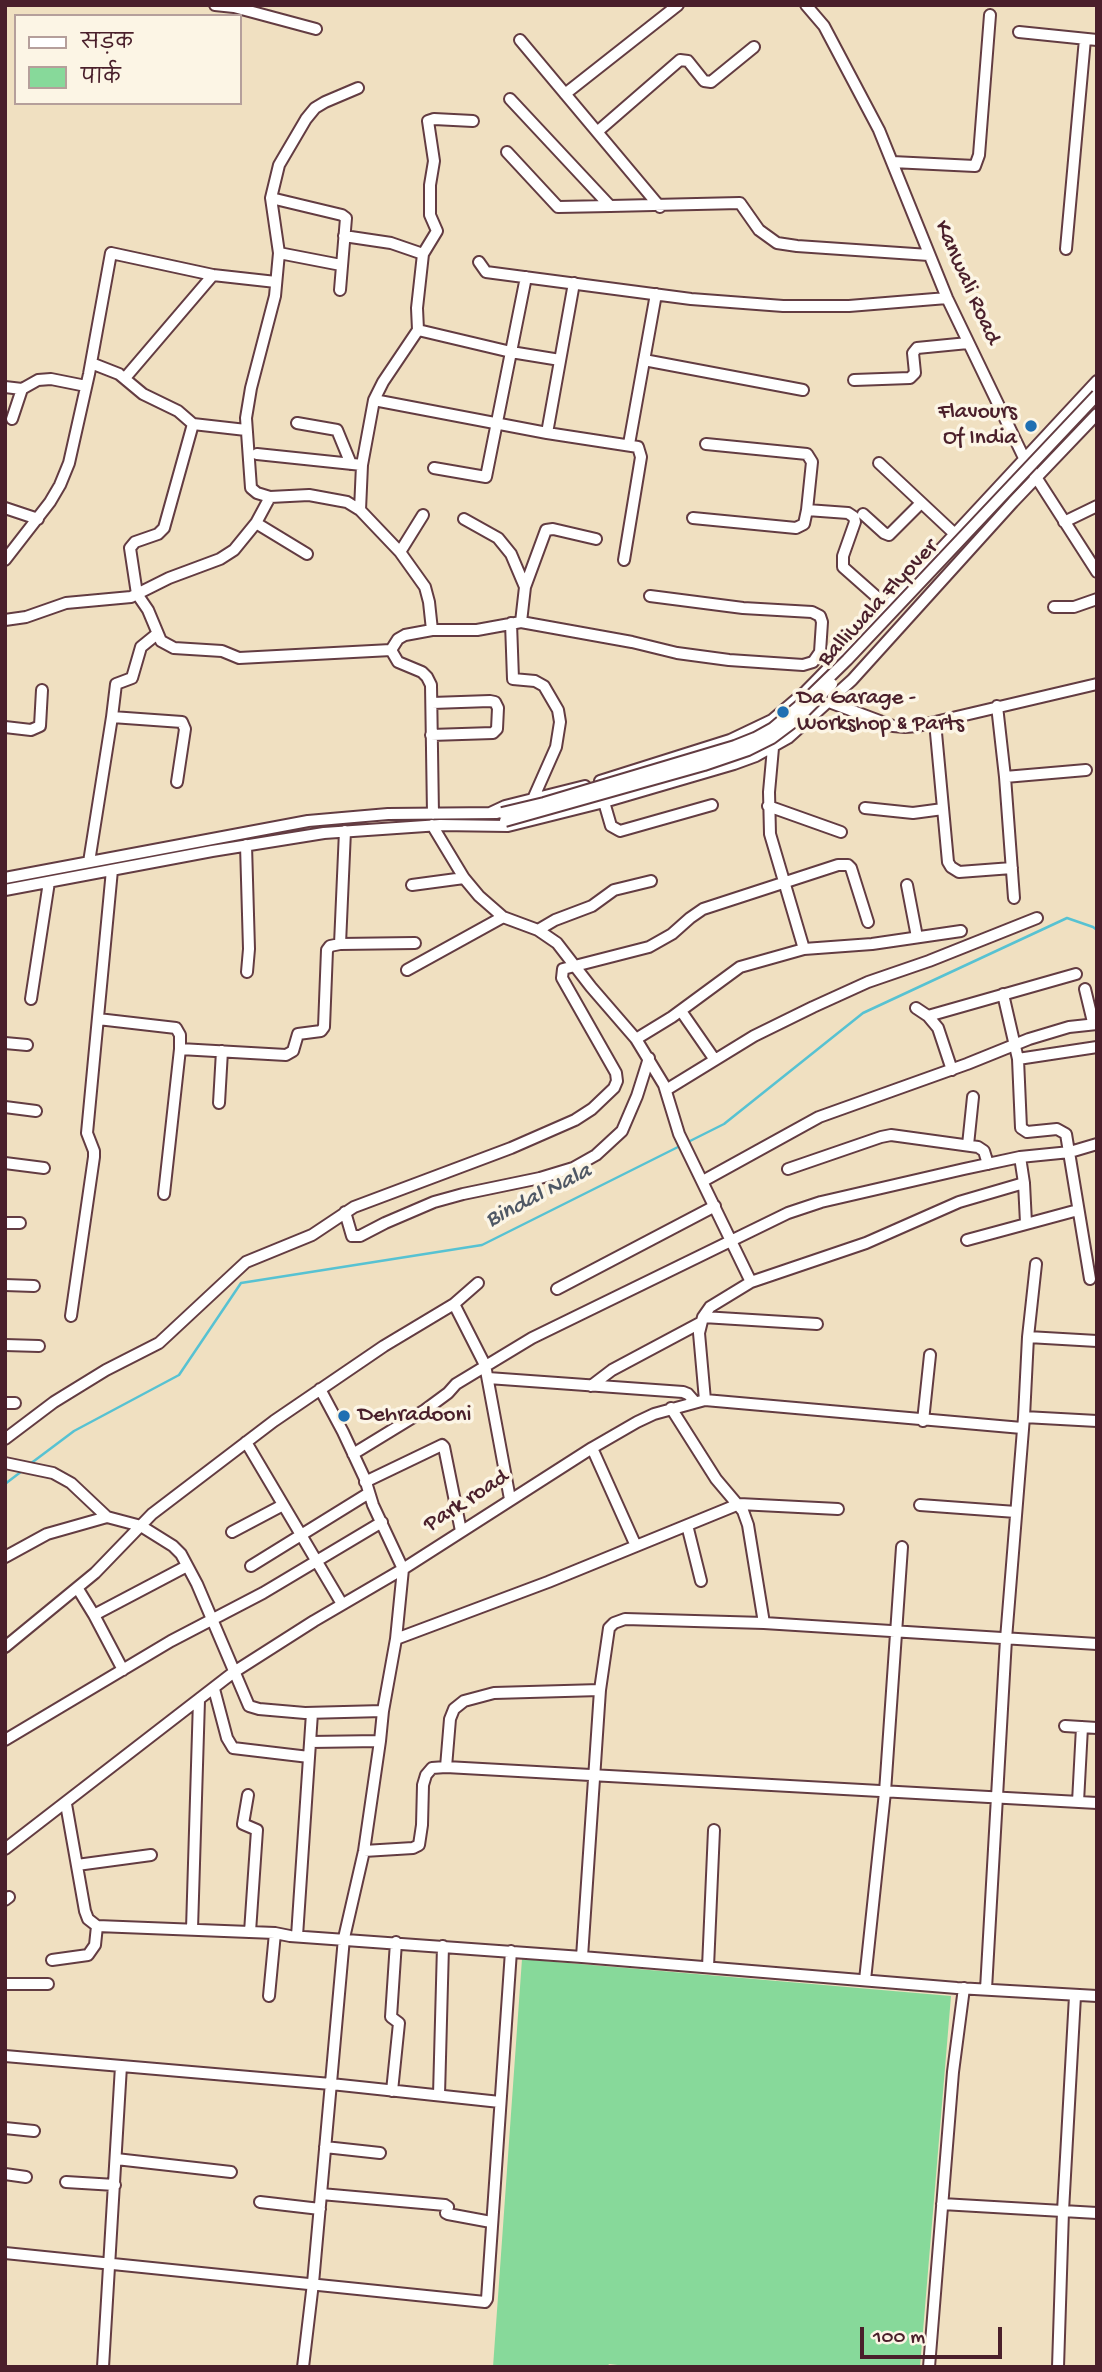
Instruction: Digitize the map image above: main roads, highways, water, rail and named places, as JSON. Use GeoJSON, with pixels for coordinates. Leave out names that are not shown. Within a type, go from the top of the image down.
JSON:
{"type":"FeatureCollection","features":[{"type":"Feature","properties":{"kind":"waterway","name":"Bindal Nala"},"geometry":{"type":"LineString","coordinates":[[688,1142],[724,1124],[863,1013],[1067,918],[1097,930]]}},
{"type":"Feature","properties":{"kind":"waterway","name":"Bindal Nala"},"geometry":{"type":"LineString","coordinates":[[30,1464],[74,1431],[179,1375],[241,1283],[482,1245],[682,1145]]}},
{"type":"Feature","properties":{"kind":"waterway","name":"Bindal Nala"},"geometry":{"type":"LineString","coordinates":[[5,1484],[22,1471]]}},
{"type":"Feature","properties":{"kind":"place","name":"Flavours Of India"},"geometry":{"type":"Point","coordinates":[1031,426]}},
{"type":"Feature","properties":{"kind":"place","name":"Da Garage - Workshop & Parts"},"geometry":{"type":"Point","coordinates":[783,712]}},
{"type":"Feature","properties":{"kind":"place","name":"Dehradooni"},"geometry":{"type":"Point","coordinates":[344,1416]}}]}
